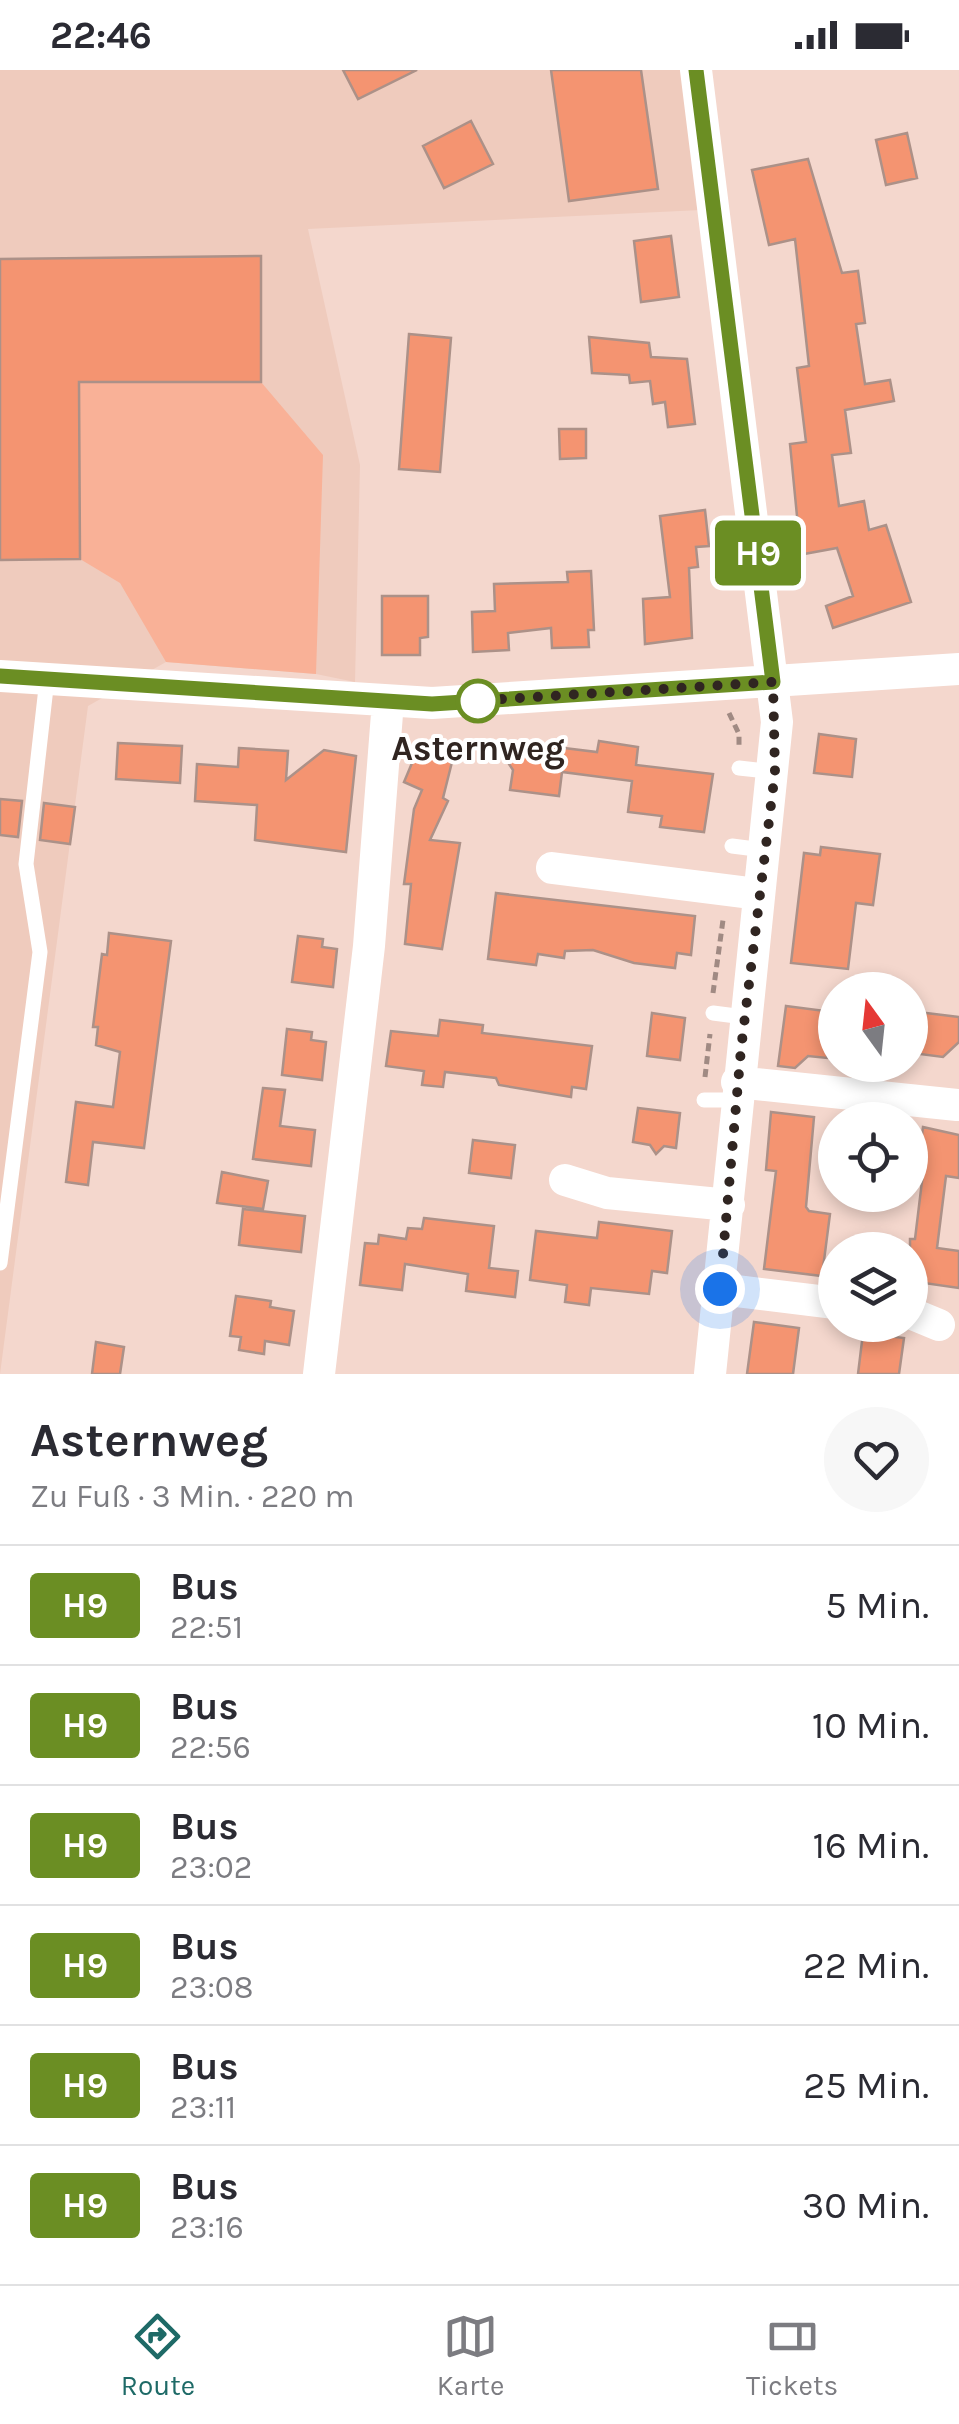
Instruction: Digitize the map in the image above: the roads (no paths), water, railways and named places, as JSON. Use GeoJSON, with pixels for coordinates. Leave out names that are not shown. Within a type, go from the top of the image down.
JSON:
{"type":"FeatureCollection","features":[{"type":"Feature","properties":{"kind":"street"},"geometry":{"type":"LineString","coordinates":[[696,70],[773,682],[775,772],[748,848],[758,894],[728,1014],[730,1205],[710,1374]]}},
{"type":"Feature","properties":{"kind":"street"},"geometry":{"type":"LineString","coordinates":[[0,676],[432,704],[959,668]]}},
{"type":"Feature","properties":{"kind":"street"},"geometry":{"type":"LineString","coordinates":[[319,1374],[370,946],[388,701]]}},
{"type":"Feature","properties":{"kind":"street"},"geometry":{"type":"LineString","coordinates":[[552,868],[758,894]]}},
{"type":"Feature","properties":{"kind":"street"},"geometry":{"type":"LineString","coordinates":[[726,1094],[957,1105]]}},
{"type":"Feature","properties":{"kind":"street"},"geometry":{"type":"LineString","coordinates":[[564,1180],[607,1193],[730,1205]]}},
{"type":"Feature","properties":{"kind":"street"},"geometry":{"type":"LineString","coordinates":[[720,1289],[818,1301]]}},
{"type":"Feature","properties":{"kind":"lane"},"geometry":{"type":"LineString","coordinates":[[0,1263],[40,952],[26,864],[47,679]]}},
{"type":"Feature","properties":{"kind":"lane"},"geometry":{"type":"LineString","coordinates":[[739,768],[775,772]]}},
{"type":"Feature","properties":{"kind":"place","name":"Asternweg"},"geometry":{"type":"Point","coordinates":[478,701]}}]}
